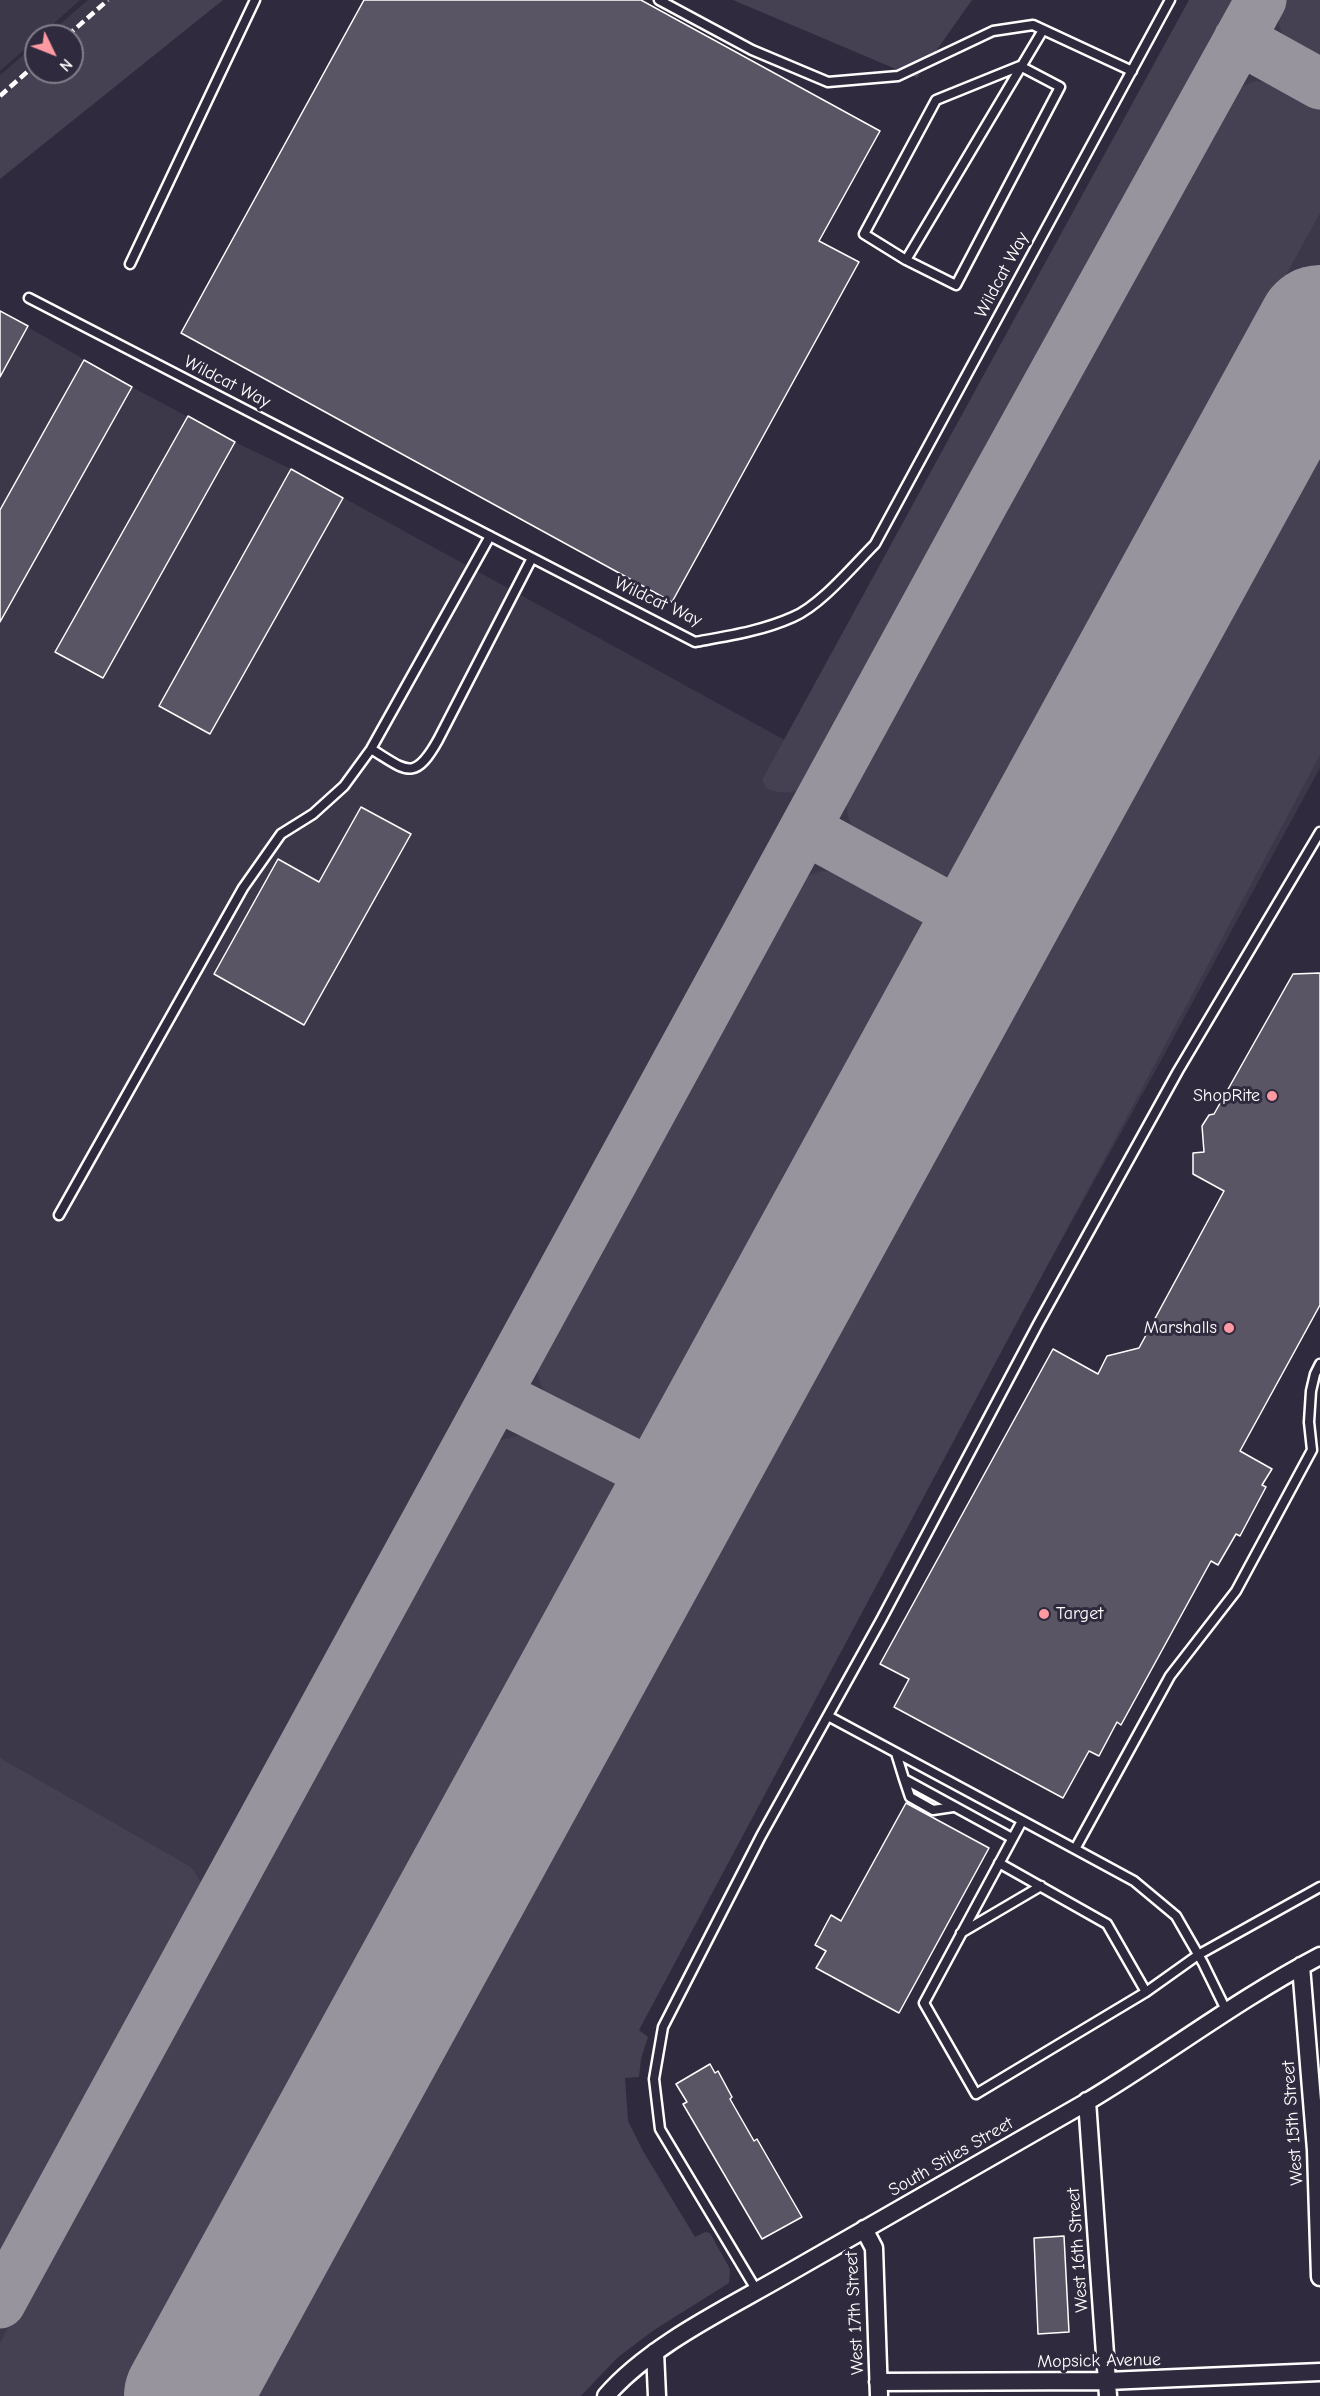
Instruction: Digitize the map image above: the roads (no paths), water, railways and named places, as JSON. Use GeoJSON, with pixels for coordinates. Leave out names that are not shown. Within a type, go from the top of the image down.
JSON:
{"type":"FeatureCollection","features":[{"type":"Feature","properties":{"kind":"street","name":"South Stiles Street"},"geometry":{"type":"LineString","coordinates":[[606,2396],[655,2352],[1087,2102],[1227,2012],[1320,1956]]}},
{"type":"Feature","properties":{"kind":"street","name":"West 15th Street"},"geometry":{"type":"LineString","coordinates":[[1301,1966],[1318,2150],[1320,2277]]}},
{"type":"Feature","properties":{"kind":"street","name":"West 16th Street"},"geometry":{"type":"LineString","coordinates":[[1087,2102],[1108,2389]]}},
{"type":"Feature","properties":{"kind":"street","name":"West 17th Street"},"geometry":{"type":"LineString","coordinates":[[864,2229],[873,2248],[878,2389]]}},
{"type":"Feature","properties":{"kind":"street"},"geometry":{"type":"LineString","coordinates":[[655,2352],[657,2396]]}},
{"type":"Feature","properties":{"kind":"street","name":"Mopsick Avenue"},"geometry":{"type":"LineString","coordinates":[[878,2389],[1108,2389],[1320,2372]]}},
{"type":"Feature","properties":{"kind":"lane"},"geometry":{"type":"LineString","coordinates":[[130,264],[255,0]]}},
{"type":"Feature","properties":{"kind":"lane"},"geometry":{"type":"LineString","coordinates":[[659,0],[752,50],[828,81],[898,76],[993,31],[1032,25],[1132,71]]}},
{"type":"Feature","properties":{"kind":"lane","name":"Wildcat Way"},"geometry":{"type":"LineString","coordinates":[[29,298],[695,642],[746,632],[795,616],[828,592],[875,544],[1170,0]]}},
{"type":"Feature","properties":{"kind":"lane"},"geometry":{"type":"LineString","coordinates":[[906,260],[1043,30]]}},
{"type":"Feature","properties":{"kind":"lane"},"geometry":{"type":"LineString","coordinates":[[1020,66],[1060,87],[956,285],[906,260],[864,234],[936,100],[1020,66]]}},
{"type":"Feature","properties":{"kind":"lane"},"geometry":{"type":"LineString","coordinates":[[59,1215],[243,888],[281,834],[313,814],[344,786],[370,749],[490,536]]}},
{"type":"Feature","properties":{"kind":"lane"},"geometry":{"type":"LineString","coordinates":[[370,749],[404,768],[412,770],[422,764],[438,740],[532,558]]}},
{"type":"Feature","properties":{"kind":"lane"},"geometry":{"type":"LineString","coordinates":[[757,2291],[660,2128],[654,2079],[663,2027],[761,1836],[881,1620],[1038,1324],[1173,1081],[1320,832]]}},
{"type":"Feature","properties":{"kind":"lane"},"geometry":{"type":"LineString","coordinates":[[1076,1849],[1170,1676],[1236,1592],[1312,1450],[1309,1422],[1311,1391],[1320,1364]]}},
{"type":"Feature","properties":{"kind":"lane"},"geometry":{"type":"LineString","coordinates":[[828,1716],[1134,1881],[1176,1916],[1227,2012]]}},
{"type":"Feature","properties":{"kind":"lane"},"geometry":{"type":"LineString","coordinates":[[896,1753],[904,1779],[1012,1838]]}},
{"type":"Feature","properties":{"kind":"lane"},"geometry":{"type":"LineString","coordinates":[[1022,1821],[924,2002],[976,2094],[1146,1992],[1198,1955],[1320,1887]]}},
{"type":"Feature","properties":{"kind":"lane"},"geometry":{"type":"LineString","coordinates":[[999,1863],[1107,1924],[1146,1992]]}},
{"type":"Feature","properties":{"kind":"lane"},"geometry":{"type":"LineString","coordinates":[[961,1934],[1041,1886]]}},
{"type":"Feature","properties":{"kind":"railway"},"geometry":{"type":"LineString","coordinates":[[81,24],[108,0]]}},
{"type":"Feature","properties":{"kind":"railway"},"geometry":{"type":"LineString","coordinates":[[0,96],[24,75]]}},
{"type":"Feature","properties":{"kind":"place","name":"ShopRite"},"geometry":{"type":"Point","coordinates":[1272,1096]}},
{"type":"Feature","properties":{"kind":"place","name":"Marshalls"},"geometry":{"type":"Point","coordinates":[1229,1328]}},
{"type":"Feature","properties":{"kind":"place","name":"Target"},"geometry":{"type":"Point","coordinates":[1044,1614]}}]}
